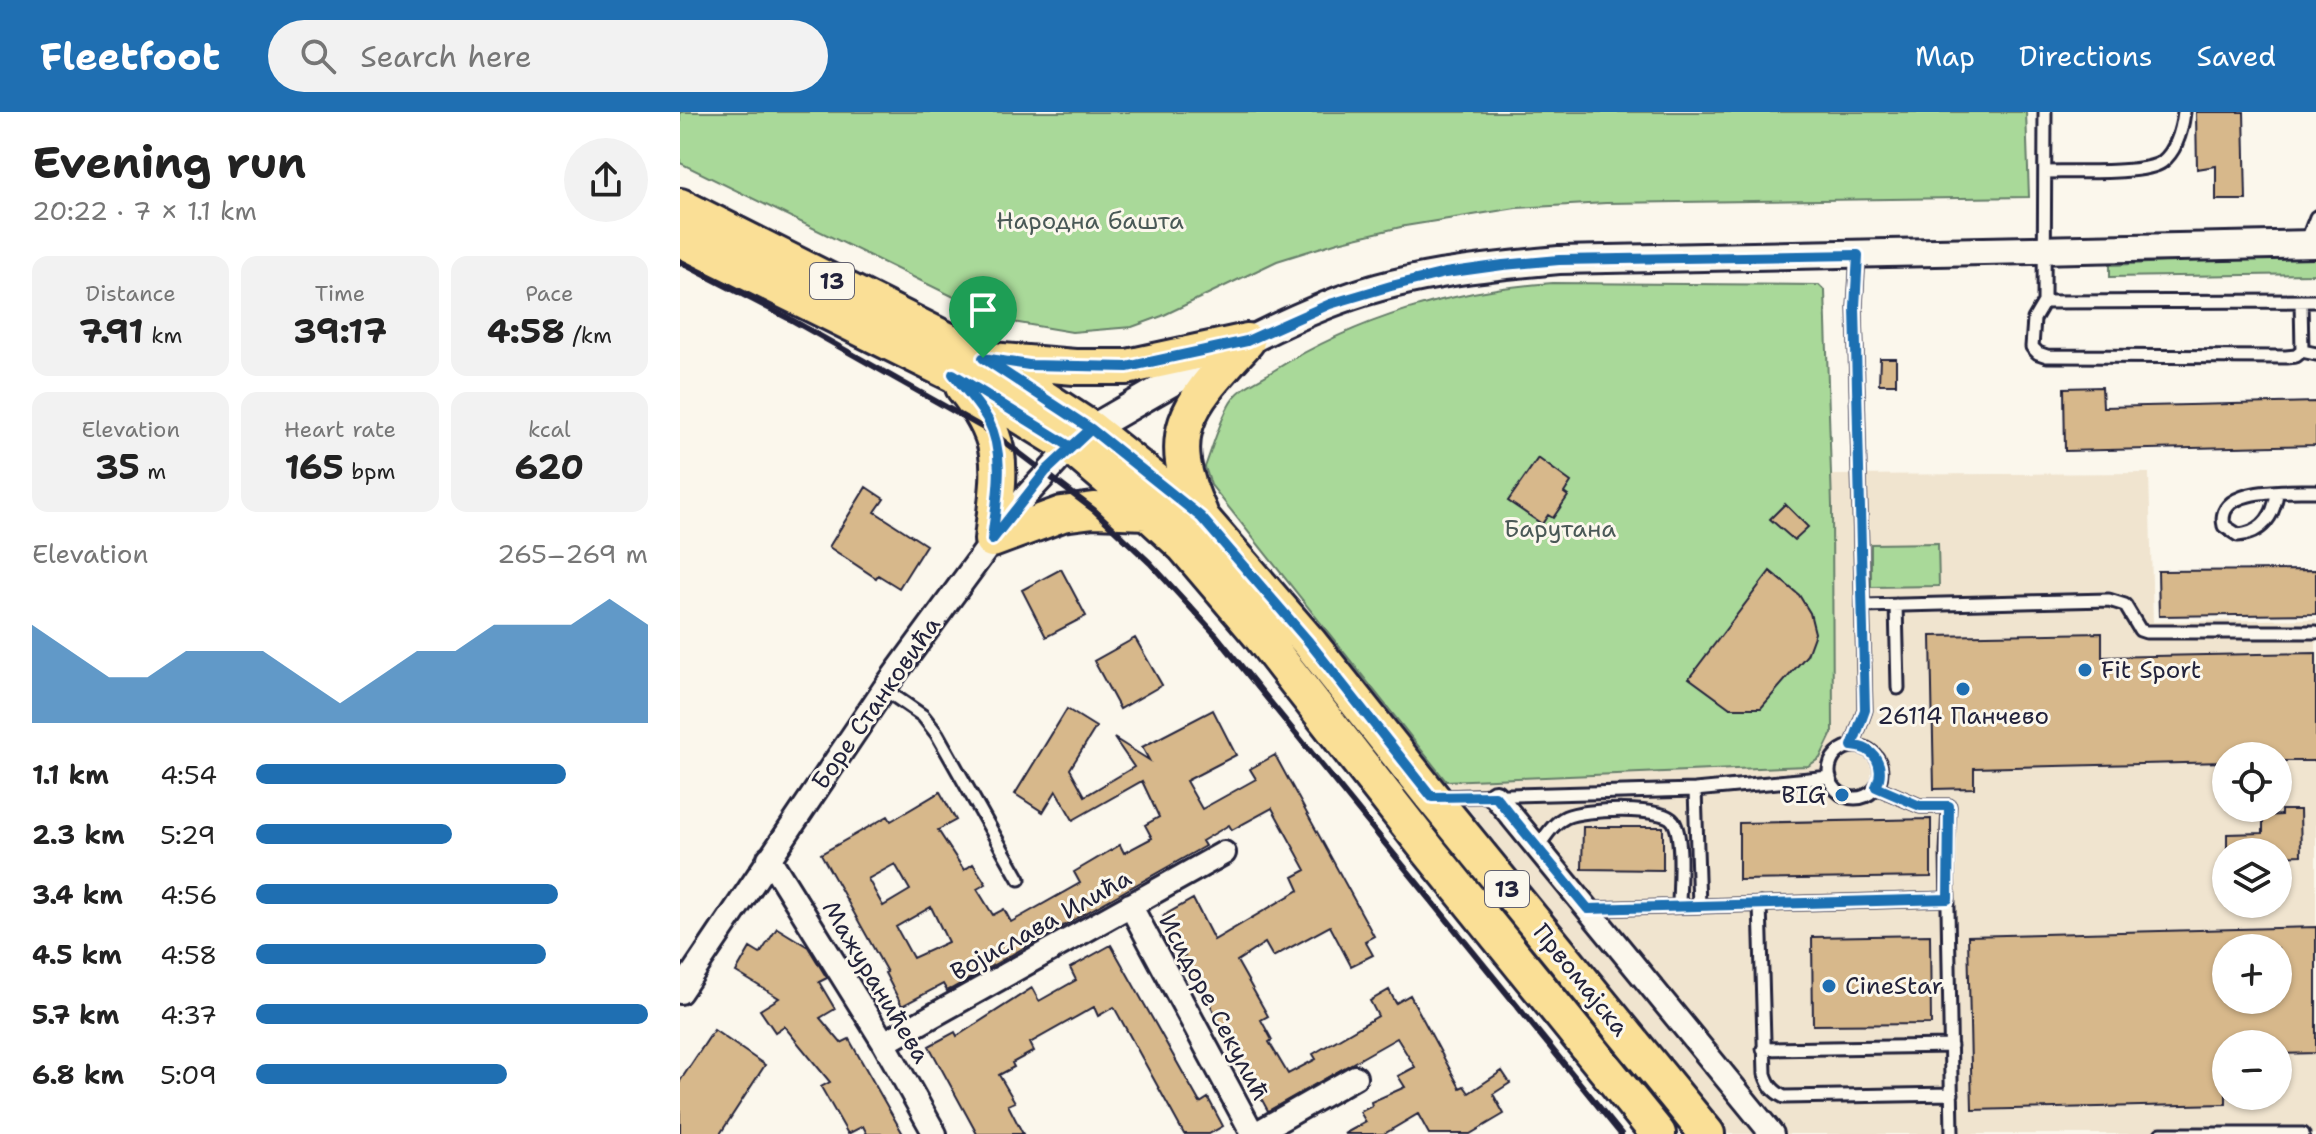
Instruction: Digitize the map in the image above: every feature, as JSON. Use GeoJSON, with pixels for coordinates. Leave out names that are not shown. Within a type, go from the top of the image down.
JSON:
{"type":"FeatureCollection","features":[{"type":"Feature","properties":{"kind":"main road","name":"Првомајска"},"geometry":{"type":"LineString","coordinates":[[680,206],[983,358],[1081,438],[1201,517],[1309,642],[1707,1134]]}},
{"type":"Feature","properties":{"kind":"main road","name":"Првомајска"},"geometry":{"type":"LineString","coordinates":[[680,239],[1081,438],[1147,512],[1184,546],[1259,634],[1428,850],[1658,1134]]}},
{"type":"Feature","properties":{"kind":"main road"},"geometry":{"type":"LineString","coordinates":[[983,358],[1029,365],[1127,367],[1247,341]]}},
{"type":"Feature","properties":{"kind":"main road"},"geometry":{"type":"LineString","coordinates":[[1201,517],[1187,486],[1180,441],[1188,415],[1205,387],[1247,341]]}},
{"type":"Feature","properties":{"kind":"main road"},"geometry":{"type":"LineString","coordinates":[[953,374],[982,410],[994,434],[999,467],[992,540],[1062,514],[1094,510],[1147,512]]}},
{"type":"Feature","properties":{"kind":"street"},"geometry":{"type":"LineString","coordinates":[[1081,438],[1247,341],[1330,304],[1445,273],[1559,260],[2313,244]]}},
{"type":"Feature","properties":{"kind":"street","name":"Боре Станковића"},"geometry":{"type":"LineString","coordinates":[[680,992],[884,689],[1029,491],[1081,438]]}},
{"type":"Feature","properties":{"kind":"street"},"geometry":{"type":"LineString","coordinates":[[1495,796],[1772,1134]]}},
{"type":"Feature","properties":{"kind":"street","name":"Војислава Илића"},"geometry":{"type":"LineString","coordinates":[[884,1043],[1224,853]]}},
{"type":"Feature","properties":{"kind":"street","name":"Мажуранићева"},"geometry":{"type":"LineString","coordinates":[[769,858],[884,1043],[935,1134]]}},
{"type":"Feature","properties":{"kind":"street","name":"Исидоре Секулић"},"geometry":{"type":"LineString","coordinates":[[1130,905],[1254,1134]]}},
{"type":"Feature","properties":{"kind":"street"},"geometry":{"type":"LineString","coordinates":[[1254,1134],[1355,1077]]}},
{"type":"Feature","properties":{"kind":"lane"},"geometry":{"type":"LineString","coordinates":[[2045,112],[2044,302],[2034,319],[2032,347],[2038,353],[2047,356],[2286,357],[2296,356],[2302,351]]}},
{"type":"Feature","properties":{"kind":"lane"},"geometry":{"type":"LineString","coordinates":[[2045,172],[2142,170],[2161,164],[2172,151],[2184,112]]}},
{"type":"Feature","properties":{"kind":"lane"},"geometry":{"type":"LineString","coordinates":[[2313,244],[2309,235],[2316,217]]}},
{"type":"Feature","properties":{"kind":"lane"},"geometry":{"type":"LineString","coordinates":[[1852,746],[1865,710],[1855,307],[1858,255]]}},
{"type":"Feature","properties":{"kind":"lane"},"geometry":{"type":"LineString","coordinates":[[2301,301],[2302,351]]}},
{"type":"Feature","properties":{"kind":"lane"},"geometry":{"type":"LineString","coordinates":[[2044,302],[2316,301]]}},
{"type":"Feature","properties":{"kind":"lane"},"geometry":{"type":"LineString","coordinates":[[2302,351],[2316,354]]}},
{"type":"Feature","properties":{"kind":"lane"},"geometry":{"type":"LineString","coordinates":[[2277,493],[2272,511],[2261,528],[2238,535],[2224,526],[2224,512],[2234,500],[2257,493],[2316,491]]}},
{"type":"Feature","properties":{"kind":"lane"},"geometry":{"type":"LineString","coordinates":[[1863,606],[2109,600],[2125,605],[2140,630],[2146,632],[2316,632]]}},
{"type":"Feature","properties":{"kind":"lane"},"geometry":{"type":"LineString","coordinates":[[1896,605],[1898,688]]}},
{"type":"Feature","properties":{"kind":"lane"},"geometry":{"type":"LineString","coordinates":[[884,689],[923,716],[937,734],[1019,879]]}},
{"type":"Feature","properties":{"kind":"lane"},"geometry":{"type":"LineString","coordinates":[[1852,746],[1860,746],[1875,755],[1881,771],[1876,787],[1870,793],[1854,798],[1839,792],[1830,777],[1832,760],[1852,746]]}},
{"type":"Feature","properties":{"kind":"lane"},"geometry":{"type":"LineString","coordinates":[[1432,797],[1695,790],[1830,777]]}},
{"type":"Feature","properties":{"kind":"lane"},"geometry":{"type":"LineString","coordinates":[[1876,787],[1920,806],[1949,806],[1952,1134]]}},
{"type":"Feature","properties":{"kind":"lane"},"geometry":{"type":"LineString","coordinates":[[1695,790],[1699,906]]}},
{"type":"Feature","properties":{"kind":"lane"},"geometry":{"type":"LineString","coordinates":[[1537,848],[1556,822],[1570,815],[1606,811],[1662,812],[1673,821],[1678,835],[1679,906]]}},
{"type":"Feature","properties":{"kind":"lane"},"geometry":{"type":"LineString","coordinates":[[1588,909],[1948,899]]}},
{"type":"Feature","properties":{"kind":"lane"},"geometry":{"type":"LineString","coordinates":[[1760,904],[1763,1049],[1769,1086],[1784,1097],[1952,1094]]}},
{"type":"Feature","properties":{"kind":"lane"},"geometry":{"type":"LineString","coordinates":[[1763,1049],[1951,1046]]}},
{"type":"Feature","properties":{"kind":"lane"},"geometry":{"type":"LineString","coordinates":[[2161,1134],[2303,1134]]}},
{"type":"Feature","properties":{"kind":"shaded area","name":"BIG"},"geometry":{"type":"Polygon","coordinates":[[[2149,473],[2153,622],[2316,619],[2316,1134],[1729,1134],[1446,781],[1808,766],[1833,731],[1830,475],[2149,473]]]}},
{"type":"Feature","properties":{"kind":"green space","name":"Народна башта"},"geometry":{"type":"Polygon","coordinates":[[[680,112],[2026,112],[2029,197],[1606,203],[1516,208],[1405,226],[1338,242],[1277,261],[1162,316],[1132,327],[1072,332],[1001,320],[680,163],[680,112]]]}},
{"type":"Feature","properties":{"kind":"green space"},"geometry":{"type":"Polygon","coordinates":[[[2316,253],[2316,274],[2110,277],[2110,265],[2316,253]]]}},
{"type":"Feature","properties":{"kind":"green space","name":"Барутана"},"geometry":{"type":"Polygon","coordinates":[[[1553,283],[1819,285],[1825,291],[1832,505],[1833,731],[1820,758],[1808,766],[1446,781],[1211,485],[1205,467],[1221,422],[1233,399],[1252,383],[1338,336],[1408,309],[1480,292],[1553,283]]]}},
{"type":"Feature","properties":{"kind":"green space"},"geometry":{"type":"Polygon","coordinates":[[[1938,543],[1939,586],[1871,587],[1871,544],[1938,543]]]}},
{"type":"Feature","properties":{"kind":"building"},"geometry":{"type":"Polygon","coordinates":[[[2196,112],[2244,112],[2246,200],[2216,200],[2216,166],[2197,169],[2196,112]]]}},
{"type":"Feature","properties":{"kind":"building"},"geometry":{"type":"Polygon","coordinates":[[[1880,358],[1896,358],[1896,384],[1879,384],[1880,358]]]}},
{"type":"Feature","properties":{"kind":"building"},"geometry":{"type":"Polygon","coordinates":[[[2102,387],[2103,407],[2316,402],[2316,445],[2065,451],[2064,388],[2102,387]]]}},
{"type":"Feature","properties":{"kind":"building"},"geometry":{"type":"Polygon","coordinates":[[[1538,458],[1571,482],[1564,493],[1568,496],[1553,518],[1548,515],[1542,524],[1508,501],[1538,458]]]}},
{"type":"Feature","properties":{"kind":"building"},"geometry":{"type":"Polygon","coordinates":[[[866,487],[884,499],[875,512],[926,545],[899,588],[878,575],[876,578],[829,547],[866,487]]]}},
{"type":"Feature","properties":{"kind":"building"},"geometry":{"type":"Polygon","coordinates":[[[1785,504],[1808,527],[1794,540],[1770,519],[1785,504]]]}},
{"type":"Feature","properties":{"kind":"building"},"geometry":{"type":"Polygon","coordinates":[[[1061,569],[1086,616],[1046,637],[1022,590],[1061,569]]]}},
{"type":"Feature","properties":{"kind":"building"},"geometry":{"type":"Polygon","coordinates":[[[2316,570],[2316,614],[2159,616],[2158,571],[2316,570]]]}},
{"type":"Feature","properties":{"kind":"building"},"geometry":{"type":"Polygon","coordinates":[[[1770,571],[1799,595],[1810,613],[1815,633],[1807,655],[1761,708],[1730,708],[1689,678],[1770,571]]]}},
{"type":"Feature","properties":{"kind":"building"},"geometry":{"type":"Polygon","coordinates":[[[2102,633],[2102,657],[2316,653],[2316,761],[2292,761],[2292,742],[2212,742],[2212,762],[1974,768],[1974,788],[1934,789],[1931,636],[2102,633]]]}},
{"type":"Feature","properties":{"kind":"building"},"geometry":{"type":"Polygon","coordinates":[[[1135,638],[1162,685],[1120,709],[1094,661],[1135,638]]]}},
{"type":"Feature","properties":{"kind":"building"},"geometry":{"type":"Polygon","coordinates":[[[1067,709],[1096,727],[1070,769],[1085,796],[1134,767],[1114,738],[1149,760],[1142,747],[1213,710],[1236,755],[1186,781],[1202,809],[1256,779],[1250,769],[1275,755],[1374,936],[1365,941],[1373,955],[1351,966],[1330,926],[1273,957],[1265,943],[1237,961],[1268,1016],[1261,1020],[1272,1040],[1269,1042],[1288,1074],[1316,1059],[1313,1054],[1378,1016],[1370,1001],[1389,990],[1396,1003],[1410,995],[1460,1088],[1464,1086],[1469,1093],[1502,1071],[1510,1083],[1493,1094],[1504,1114],[1470,1134],[1429,1134],[1418,1114],[1384,1134],[1344,1134],[1366,1122],[1360,1112],[1372,1106],[1371,1102],[1405,1087],[1398,1076],[1415,1067],[1397,1038],[1268,1111],[1181,957],[1185,955],[1163,916],[1193,899],[1214,940],[1299,890],[1293,877],[1306,870],[1272,808],[1232,830],[1229,825],[1202,841],[1205,846],[951,989],[947,991],[943,984],[902,1006],[887,972],[821,854],[888,816],[891,821],[940,792],[956,820],[938,830],[964,870],[973,864],[986,884],[977,889],[993,915],[1004,909],[1011,922],[1080,883],[1074,872],[1120,845],[1124,853],[1152,838],[1145,825],[1159,817],[1142,781],[1073,820],[1056,791],[1043,812],[1015,794],[1067,709]],[[895,864],[868,879],[883,906],[910,890],[895,864]],[[931,907],[896,927],[913,958],[948,942],[931,907]]]}},
{"type":"Feature","properties":{"kind":"building"},"geometry":{"type":"Polygon","coordinates":[[[2292,810],[2300,810],[2301,855],[2292,855],[2292,838],[2227,838],[2227,834],[2263,833],[2263,822],[2292,822],[2292,810]]]}},
{"type":"Feature","properties":{"kind":"building"},"geometry":{"type":"Polygon","coordinates":[[[1931,819],[1931,877],[1739,880],[1739,823],[1931,819]]]}},
{"type":"Feature","properties":{"kind":"building"},"geometry":{"type":"Polygon","coordinates":[[[1583,827],[1663,827],[1663,870],[1582,869],[1583,827]]]}},
{"type":"Feature","properties":{"kind":"building"},"geometry":{"type":"Polygon","coordinates":[[[2316,927],[2316,1053],[2292,1054],[2292,1030],[2212,1030],[2212,1104],[1972,1110],[1968,936],[2316,927]]]}},
{"type":"Feature","properties":{"kind":"building"},"geometry":{"type":"Polygon","coordinates":[[[777,928],[808,947],[827,978],[819,982],[835,1009],[820,1018],[841,1043],[849,1039],[903,1134],[867,1134],[863,1126],[848,1134],[821,1087],[830,1082],[784,1026],[775,1032],[760,1010],[779,998],[736,972],[750,948],[760,954],[777,928]]]}},
{"type":"Feature","properties":{"kind":"building"},"geometry":{"type":"Polygon","coordinates":[[[1930,935],[1931,1024],[1813,1025],[1812,937],[1930,935]]]}},
{"type":"Feature","properties":{"kind":"building"},"geometry":{"type":"Polygon","coordinates":[[[1111,945],[1200,1103],[1208,1098],[1223,1126],[1209,1134],[1184,1134],[1114,1007],[1098,1016],[1094,1007],[1030,1043],[1034,1051],[1012,1063],[1014,1067],[999,1075],[1015,1102],[1008,1105],[1023,1134],[977,1134],[929,1046],[955,1032],[957,1036],[1032,988],[1039,1001],[1076,980],[1070,968],[1111,945]]]}},
{"type":"Feature","properties":{"kind":"building"},"geometry":{"type":"Polygon","coordinates":[[[714,1030],[765,1065],[720,1134],[680,1134],[680,1081],[714,1030]]]}},
{"type":"Feature","properties":{"kind":"railway"},"geometry":{"type":"LineString","coordinates":[[680,262],[790,319],[994,434],[1094,510],[1150,563],[1215,634],[1621,1134]]}},
{"type":"Feature","properties":{"kind":"place","name":"Fit Sport"},"geometry":{"type":"Point","coordinates":[2085,670]}},
{"type":"Feature","properties":{"kind":"place","name":"26114 Панчево"},"geometry":{"type":"Point","coordinates":[1963,689]}},
{"type":"Feature","properties":{"kind":"place","name":"BIG"},"geometry":{"type":"Point","coordinates":[1842,795]}},
{"type":"Feature","properties":{"kind":"place","name":"CineStar"},"geometry":{"type":"Point","coordinates":[1829,986]}},
{"type":"Feature","properties":{"kind":"route"},"geometry":{"type":"LineString","coordinates":[[983,358],[1029,365],[1127,367],[1247,341],[1330,304],[1391,286],[1445,273],[1503,265],[1559,260],[1858,255],[1855,307],[1865,710],[1852,746],[1860,746],[1875,755],[1881,771],[1876,787],[1920,806],[1949,806],[1948,899],[1588,909],[1495,796],[1432,797],[1258,580],[1201,517],[1091,429],[1071,447],[953,374],[982,410],[994,434],[999,467],[992,540],[1046,471],[1091,429],[983,358]]}}]}
